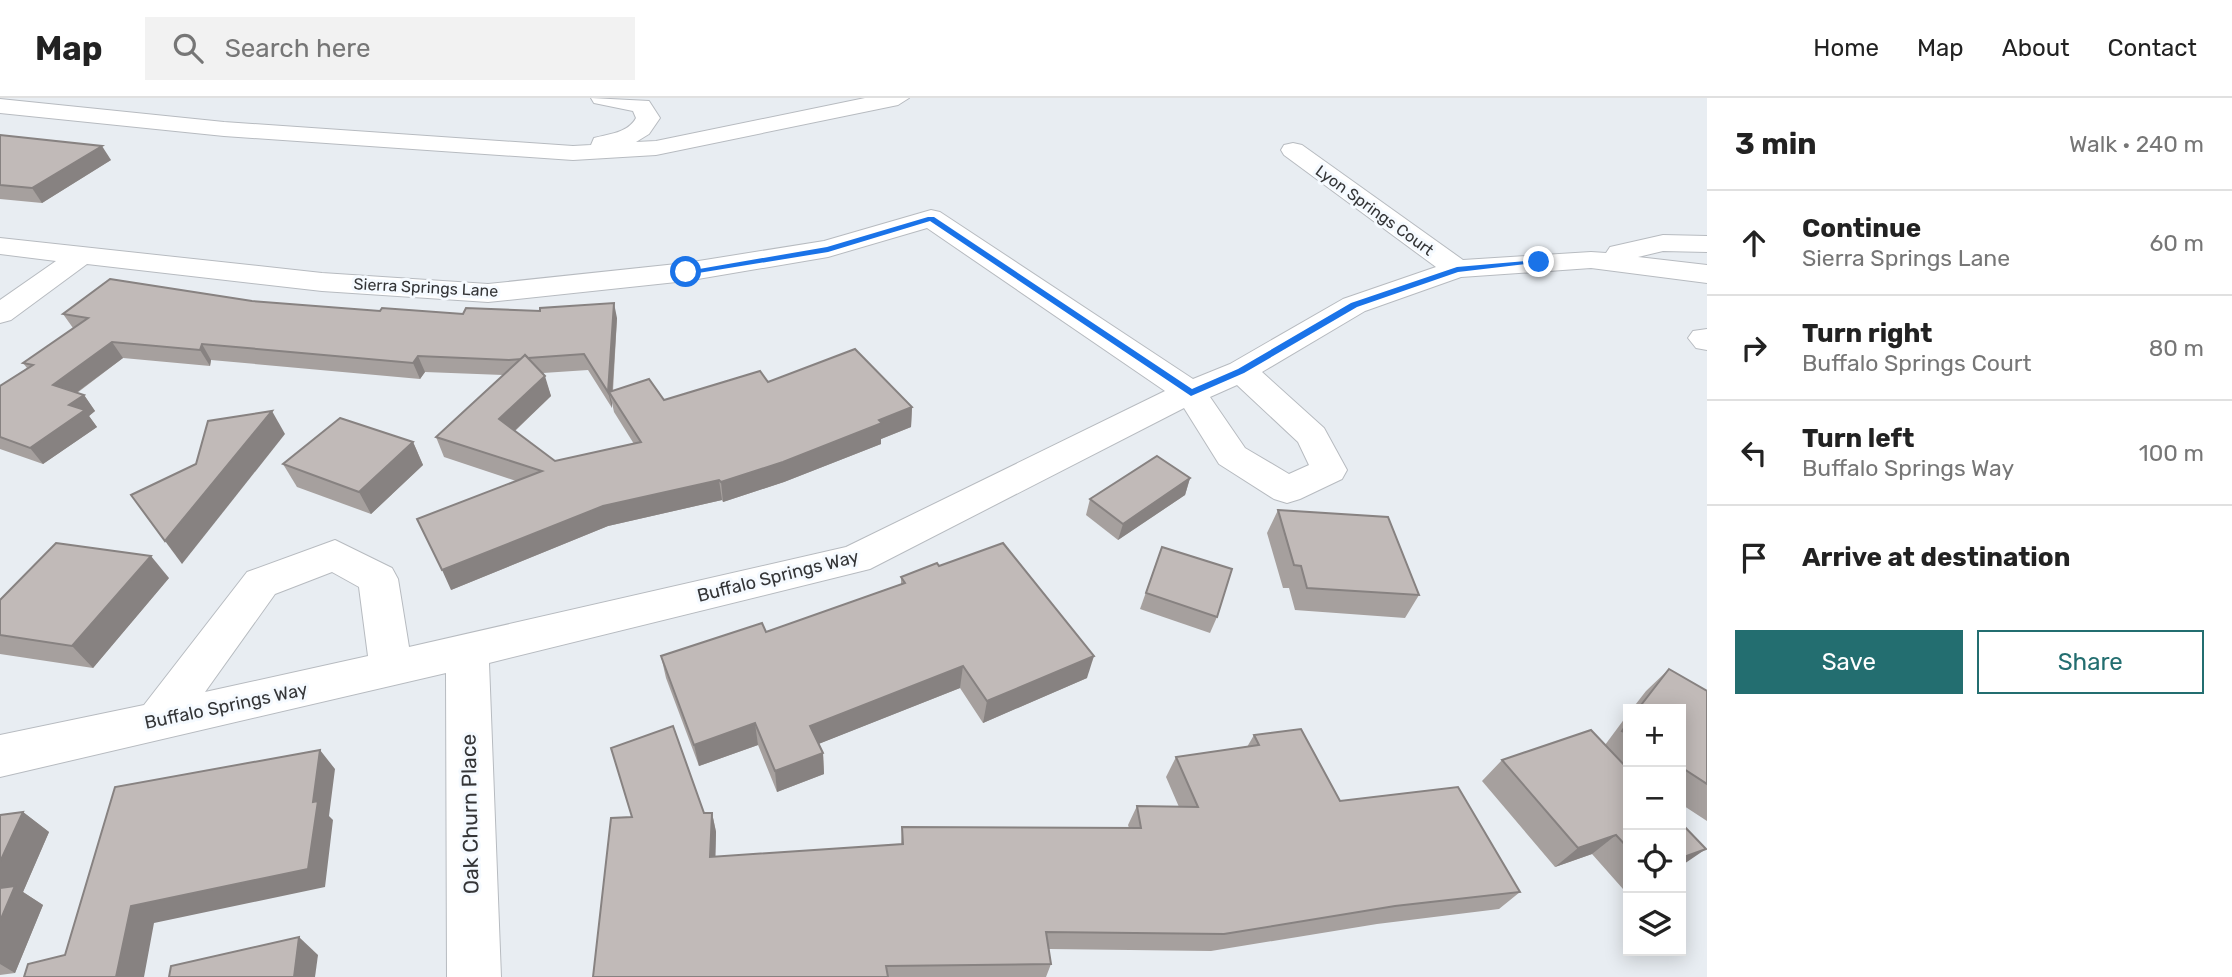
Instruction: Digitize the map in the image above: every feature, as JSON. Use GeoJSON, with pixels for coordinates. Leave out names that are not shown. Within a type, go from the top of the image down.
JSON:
{"type":"FeatureCollection","features":[{"type":"Feature","properties":{"kind":"street"},"geometry":{"type":"LineString","coordinates":[[488,148],[596,144],[620,139],[645,127],[648,115],[640,106],[602,98]]}},
{"type":"Feature","properties":{"kind":"street"},"geometry":{"type":"LineString","coordinates":[[0,106],[238,130],[573,153],[656,148],[898,98]]}},
{"type":"Feature","properties":{"kind":"street","name":"Lyon Springs Court"},"geometry":{"type":"LineString","coordinates":[[1293,150],[1457,269]]}},
{"type":"Feature","properties":{"kind":"street","name":"Sierra Springs Lane"},"geometry":{"type":"LineString","coordinates":[[0,246],[322,282],[488,293],[686,272],[828,249],[931,218],[1191,393]]}},
{"type":"Feature","properties":{"kind":"street","name":"Buffalo Springs Way"},"geometry":{"type":"LineString","coordinates":[[0,756],[467,651],[856,559],[1148,411],[1241,371],[1354,305],[1457,269],[1591,260],[1663,243],[1707,244]]}},
{"type":"Feature","properties":{"kind":"street"},"geometry":{"type":"LineString","coordinates":[[0,314],[82,255]]}},
{"type":"Feature","properties":{"kind":"street","name":"Buffalo Springs Way"},"geometry":{"type":"LineString","coordinates":[[1591,260],[1707,274]]}},
{"type":"Feature","properties":{"kind":"street"},"geometry":{"type":"LineString","coordinates":[[1191,393],[1233,456],[1287,490],[1329,470],[1312,436],[1241,371]]}},
{"type":"Feature","properties":{"kind":"street"},"geometry":{"type":"LineString","coordinates":[[159,721],[261,583],[335,555],[378,579],[391,668]]}},
{"type":"Feature","properties":{"kind":"street","name":"Oak Churn Place"},"geometry":{"type":"LineString","coordinates":[[467,651],[474,977]]}},
{"type":"Feature","properties":{"kind":"building"},"geometry":{"type":"Polygon","coordinates":[[[0,135],[102,146],[32,188],[0,185],[0,135]]]}},
{"type":"Feature","properties":{"kind":"building"},"geometry":{"type":"Polygon","coordinates":[[[110,279],[252,301],[380,311],[382,308],[463,314],[466,308],[540,311],[540,308],[614,303],[608,392],[584,354],[528,358],[525,355],[522,359],[509,360],[418,356],[413,363],[202,344],[200,350],[112,342],[53,385],[84,395],[69,405],[85,410],[30,448],[0,437],[0,386],[33,365],[23,363],[88,318],[63,314],[110,279]]]}},
{"type":"Feature","properties":{"kind":"building"},"geometry":{"type":"Polygon","coordinates":[[[855,349],[912,407],[879,420],[882,423],[783,462],[721,482],[719,480],[603,506],[442,570],[417,519],[542,471],[436,437],[525,355],[545,376],[499,419],[555,461],[641,442],[609,392],[649,379],[664,400],[760,371],[768,382],[855,349]]]}},
{"type":"Feature","properties":{"kind":"building"},"geometry":{"type":"Polygon","coordinates":[[[272,411],[165,541],[131,495],[196,464],[208,421],[272,411]]]}},
{"type":"Feature","properties":{"kind":"building"},"geometry":{"type":"Polygon","coordinates":[[[340,418],[413,442],[359,492],[283,464],[340,418]]]}},
{"type":"Feature","properties":{"kind":"building"},"geometry":{"type":"Polygon","coordinates":[[[1157,456],[1190,478],[1123,524],[1090,499],[1157,456]]]}},
{"type":"Feature","properties":{"kind":"building"},"geometry":{"type":"Polygon","coordinates":[[[1278,510],[1388,517],[1419,595],[1307,588],[1301,566],[1294,565],[1278,510]]]}},
{"type":"Feature","properties":{"kind":"building"},"geometry":{"type":"Polygon","coordinates":[[[56,543],[151,556],[72,646],[0,635],[0,600],[56,543]]]}},
{"type":"Feature","properties":{"kind":"building"},"geometry":{"type":"Polygon","coordinates":[[[1003,543],[1094,656],[987,701],[963,666],[810,726],[823,753],[775,771],[755,723],[694,745],[661,656],[762,623],[766,632],[905,583],[901,577],[937,563],[939,566],[1003,543]]]}},
{"type":"Feature","properties":{"kind":"building"},"geometry":{"type":"Polygon","coordinates":[[[1162,547],[1232,569],[1217,617],[1146,593],[1162,547]]]}},
{"type":"Feature","properties":{"kind":"building"},"geometry":{"type":"Polygon","coordinates":[[[1669,669],[1707,691],[1707,784],[1686,770],[1686,704],[1642,704],[1669,669]]]}},
{"type":"Feature","properties":{"kind":"building"},"geometry":{"type":"Polygon","coordinates":[[[673,726],[704,813],[712,813],[710,857],[903,844],[902,827],[1141,828],[1137,806],[1198,807],[1176,757],[1259,745],[1254,735],[1301,729],[1340,801],[1458,787],[1520,892],[1395,906],[1224,934],[1046,932],[1051,964],[886,966],[888,977],[593,977],[611,818],[632,817],[611,748],[673,726]]]}},
{"type":"Feature","properties":{"kind":"building"},"geometry":{"type":"Polygon","coordinates":[[[1591,730],[1623,764],[1623,843],[1616,835],[1578,848],[1502,760],[1591,730]]]}},
{"type":"Feature","properties":{"kind":"building"},"geometry":{"type":"Polygon","coordinates":[[[320,750],[313,802],[318,801],[308,869],[131,906],[116,977],[24,977],[28,964],[65,955],[115,787],[320,750]]]}},
{"type":"Feature","properties":{"kind":"building"},"geometry":{"type":"Polygon","coordinates":[[[23,812],[0,862],[0,815],[23,812]]]}},
{"type":"Feature","properties":{"kind":"building"},"geometry":{"type":"Polygon","coordinates":[[[1686,828],[1706,849],[1686,856],[1686,828]]]}},
{"type":"Feature","properties":{"kind":"building"},"geometry":{"type":"Polygon","coordinates":[[[15,886],[0,921],[0,888],[15,886]]]}},
{"type":"Feature","properties":{"kind":"building"},"geometry":{"type":"Polygon","coordinates":[[[299,937],[294,977],[169,977],[171,966],[299,937]]]}},
{"type":"Feature","properties":{"kind":"route"},"geometry":{"type":"LineString","coordinates":[[686,272],[828,249],[931,218],[1191,393],[1241,371],[1354,305],[1457,269],[1539,262]]}}]}
